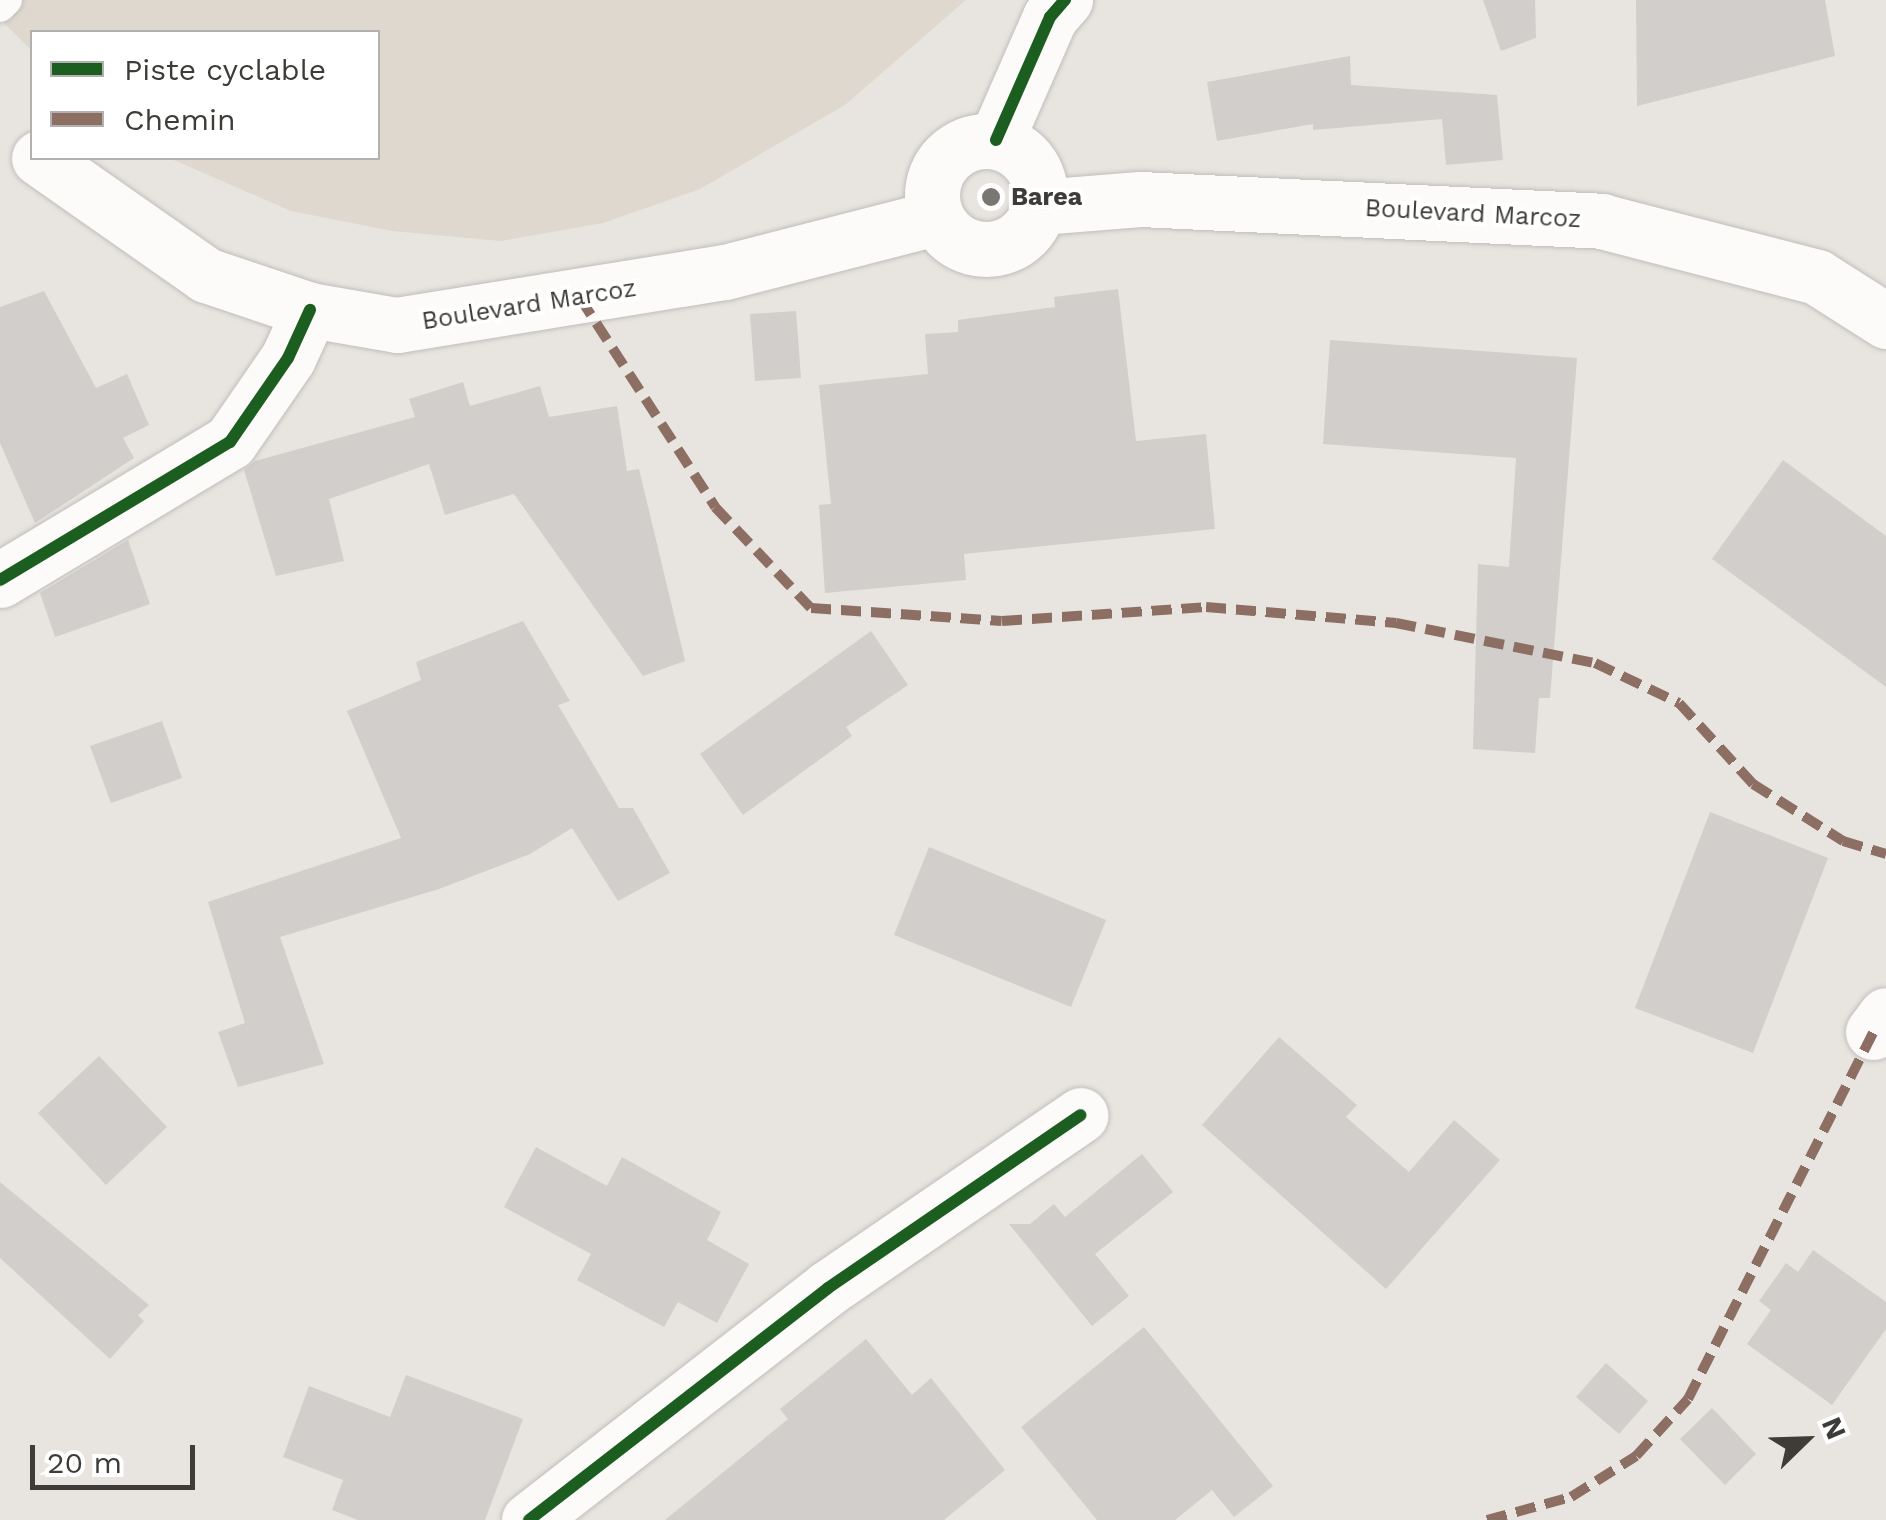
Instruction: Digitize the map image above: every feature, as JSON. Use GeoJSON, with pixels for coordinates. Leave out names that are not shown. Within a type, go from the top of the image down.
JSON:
{"type":"FeatureCollection","features":[{"type":"Feature","properties":{"kind":"main road"},"geometry":{"type":"LineString","coordinates":[[996,140],[1050,17],[1066,0]]}},
{"type":"Feature","properties":{"kind":"main road"},"geometry":{"type":"LineString","coordinates":[[0,130],[30,152]]}},
{"type":"Feature","properties":{"kind":"main road"},"geometry":{"type":"LineString","coordinates":[[996,140],[1023,154],[1039,178],[1040,207],[1024,237],[992,250],[958,244],[936,218],[931,188],[942,160],[967,143],[996,140]]}},
{"type":"Feature","properties":{"kind":"main road","name":"Boulevard Marcoz"},"geometry":{"type":"LineString","coordinates":[[42,160],[206,275],[310,310],[398,326],[481,316],[724,272],[936,218]]}},
{"type":"Feature","properties":{"kind":"main road","name":"Boulevard Marcoz"},"geometry":{"type":"LineString","coordinates":[[1040,207],[1140,199],[1601,221],[1817,277],[1886,321]]}},
{"type":"Feature","properties":{"kind":"main road"},"geometry":{"type":"LineString","coordinates":[[0,580],[230,442],[288,358],[310,310]]}},
{"type":"Feature","properties":{"kind":"main road"},"geometry":{"type":"LineString","coordinates":[[546,1514],[828,1288],[1081,1115]]}},
{"type":"Feature","properties":{"kind":"lane"},"geometry":{"type":"LineString","coordinates":[[0,7],[7,0]]}},
{"type":"Feature","properties":{"kind":"shaded area"},"geometry":{"type":"Polygon","coordinates":[[[0,0],[966,0],[845,105],[700,189],[603,223],[501,241],[392,231],[291,211],[174,160],[380,160],[380,30],[30,30],[30,49],[0,19],[0,0]]]}},
{"type":"Feature","properties":{"kind":"building"},"geometry":{"type":"Polygon","coordinates":[[[1483,0],[1535,0],[1536,38],[1501,51],[1483,0]]]}},
{"type":"Feature","properties":{"kind":"building"},"geometry":{"type":"Polygon","coordinates":[[[1636,0],[1825,0],[1835,56],[1637,106],[1636,0]]]}},
{"type":"Feature","properties":{"kind":"building"},"geometry":{"type":"Polygon","coordinates":[[[1350,56],[1351,85],[1497,95],[1503,160],[1446,165],[1442,119],[1313,130],[1313,124],[1217,141],[1207,82],[1350,56]]]}},
{"type":"Feature","properties":{"kind":"building"},"geometry":{"type":"Polygon","coordinates":[[[1118,289],[1136,441],[1206,434],[1215,529],[964,554],[966,580],[825,593],[819,505],[831,504],[819,385],[928,374],[925,334],[958,332],[958,320],[1055,307],[1054,297],[1118,289]]]}},
{"type":"Feature","properties":{"kind":"building"},"geometry":{"type":"Polygon","coordinates":[[[44,291],[96,388],[127,374],[149,425],[123,438],[134,458],[35,523],[0,443],[0,307],[44,291]]]}},
{"type":"Feature","properties":{"kind":"building"},"geometry":{"type":"Polygon","coordinates":[[[796,311],[801,378],[755,381],[750,314],[796,311]]]}},
{"type":"Feature","properties":{"kind":"building"},"geometry":{"type":"Polygon","coordinates":[[[1330,340],[1577,358],[1550,698],[1539,698],[1535,753],[1473,749],[1478,564],[1509,567],[1516,458],[1323,444],[1330,340]]]}},
{"type":"Feature","properties":{"kind":"building"},"geometry":{"type":"Polygon","coordinates":[[[463,382],[470,406],[540,386],[549,417],[617,406],[627,471],[639,469],[685,661],[643,676],[514,494],[445,515],[429,464],[329,499],[344,561],[276,576],[244,470],[255,461],[415,417],[409,399],[463,382]]]}},
{"type":"Feature","properties":{"kind":"building"},"geometry":{"type":"Polygon","coordinates":[[[1783,460],[1886,536],[1886,687],[1712,559],[1783,460]]]}},
{"type":"Feature","properties":{"kind":"building"},"geometry":{"type":"Polygon","coordinates":[[[128,540],[150,604],[55,637],[40,593],[128,540]]]}},
{"type":"Feature","properties":{"kind":"building"},"geometry":{"type":"Polygon","coordinates":[[[523,621],[570,701],[558,705],[619,808],[633,808],[670,873],[618,901],[572,828],[530,854],[439,889],[280,937],[324,1064],[238,1087],[218,1032],[245,1023],[208,902],[401,838],[347,711],[421,680],[416,662],[523,621]]]}},
{"type":"Feature","properties":{"kind":"building"},"geometry":{"type":"Polygon","coordinates":[[[871,631],[908,685],[846,727],[852,736],[743,815],[700,754],[871,631]]]}},
{"type":"Feature","properties":{"kind":"building"},"geometry":{"type":"Polygon","coordinates":[[[162,721],[182,778],[111,803],[90,746],[162,721]]]}},
{"type":"Feature","properties":{"kind":"building"},"geometry":{"type":"Polygon","coordinates":[[[1710,812],[1828,858],[1753,1053],[1635,1008],[1710,812]]]}},
{"type":"Feature","properties":{"kind":"building"},"geometry":{"type":"Polygon","coordinates":[[[929,847],[1106,920],[1071,1007],[894,935],[929,847]]]}},
{"type":"Feature","properties":{"kind":"building"},"geometry":{"type":"Polygon","coordinates":[[[1279,1037],[1357,1105],[1346,1117],[1409,1172],[1454,1120],[1500,1160],[1386,1289],[1202,1125],[1279,1037]]]}},
{"type":"Feature","properties":{"kind":"building"},"geometry":{"type":"Polygon","coordinates":[[[99,1056],[167,1127],[106,1185],[38,1113],[99,1056]]]}},
{"type":"Feature","properties":{"kind":"building"},"geometry":{"type":"Polygon","coordinates":[[[536,1147],[607,1186],[622,1157],[721,1212],[707,1240],[749,1264],[717,1323],[678,1302],[664,1327],[577,1280],[591,1254],[504,1207],[536,1147]]]}},
{"type":"Feature","properties":{"kind":"building"},"geometry":{"type":"Polygon","coordinates":[[[1142,1154],[1173,1192],[1095,1254],[1129,1296],[1092,1326],[1009,1224],[1030,1224],[1054,1204],[1065,1217],[1142,1154]]]}},
{"type":"Feature","properties":{"kind":"building"},"geometry":{"type":"Polygon","coordinates":[[[0,1182],[149,1305],[138,1315],[144,1321],[110,1359],[0,1258],[0,1182]]]}},
{"type":"Feature","properties":{"kind":"building"},"geometry":{"type":"Polygon","coordinates":[[[1813,1250],[1886,1302],[1886,1329],[1832,1405],[1747,1344],[1771,1310],[1759,1301],[1786,1263],[1798,1272],[1813,1250]]]}},
{"type":"Feature","properties":{"kind":"building"},"geometry":{"type":"Polygon","coordinates":[[[1144,1327],[1273,1486],[1234,1517],[1212,1490],[1175,1520],[1097,1520],[1021,1427],[1144,1327]]]}},
{"type":"Feature","properties":{"kind":"building"},"geometry":{"type":"Polygon","coordinates":[[[866,1339],[912,1395],[931,1378],[1005,1470],[944,1520],[665,1520],[788,1419],[780,1409],[866,1339]]]}},
{"type":"Feature","properties":{"kind":"building"},"geometry":{"type":"Polygon","coordinates":[[[1606,1363],[1648,1401],[1619,1434],[1576,1397],[1606,1363]]]}},
{"type":"Feature","properties":{"kind":"building"},"geometry":{"type":"Polygon","coordinates":[[[406,1375],[523,1419],[485,1520],[358,1520],[332,1510],[343,1480],[283,1457],[309,1386],[390,1417],[406,1375]]]}},
{"type":"Feature","properties":{"kind":"building"},"geometry":{"type":"Polygon","coordinates":[[[1712,1408],[1756,1454],[1725,1485],[1680,1439],[1712,1408]]]}},
{"type":"Feature","properties":{"kind":"marked path"},"geometry":{"type":"LineString","coordinates":[[580,298],[715,507],[811,608],[1002,621],[1206,607],[1396,623],[1595,663],[1679,703],[1753,784],[1843,841],[1886,854]]}},
{"type":"Feature","properties":{"kind":"marked path"},"geometry":{"type":"LineString","coordinates":[[1487,1520],[1571,1497],[1636,1456],[1688,1399],[1873,1032]]}},
{"type":"Feature","properties":{"kind":"cycle path"},"geometry":{"type":"LineString","coordinates":[[996,140],[1050,17],[1065,0]]}},
{"type":"Feature","properties":{"kind":"cycle path"},"geometry":{"type":"LineString","coordinates":[[0,580],[230,442],[288,358],[310,310]]}},
{"type":"Feature","properties":{"kind":"cycle path"},"geometry":{"type":"LineString","coordinates":[[529,1520],[828,1288],[1081,1115]]}},
{"type":"Feature","properties":{"kind":"place","name":"Barea"},"geometry":{"type":"Point","coordinates":[991,197]}}]}
